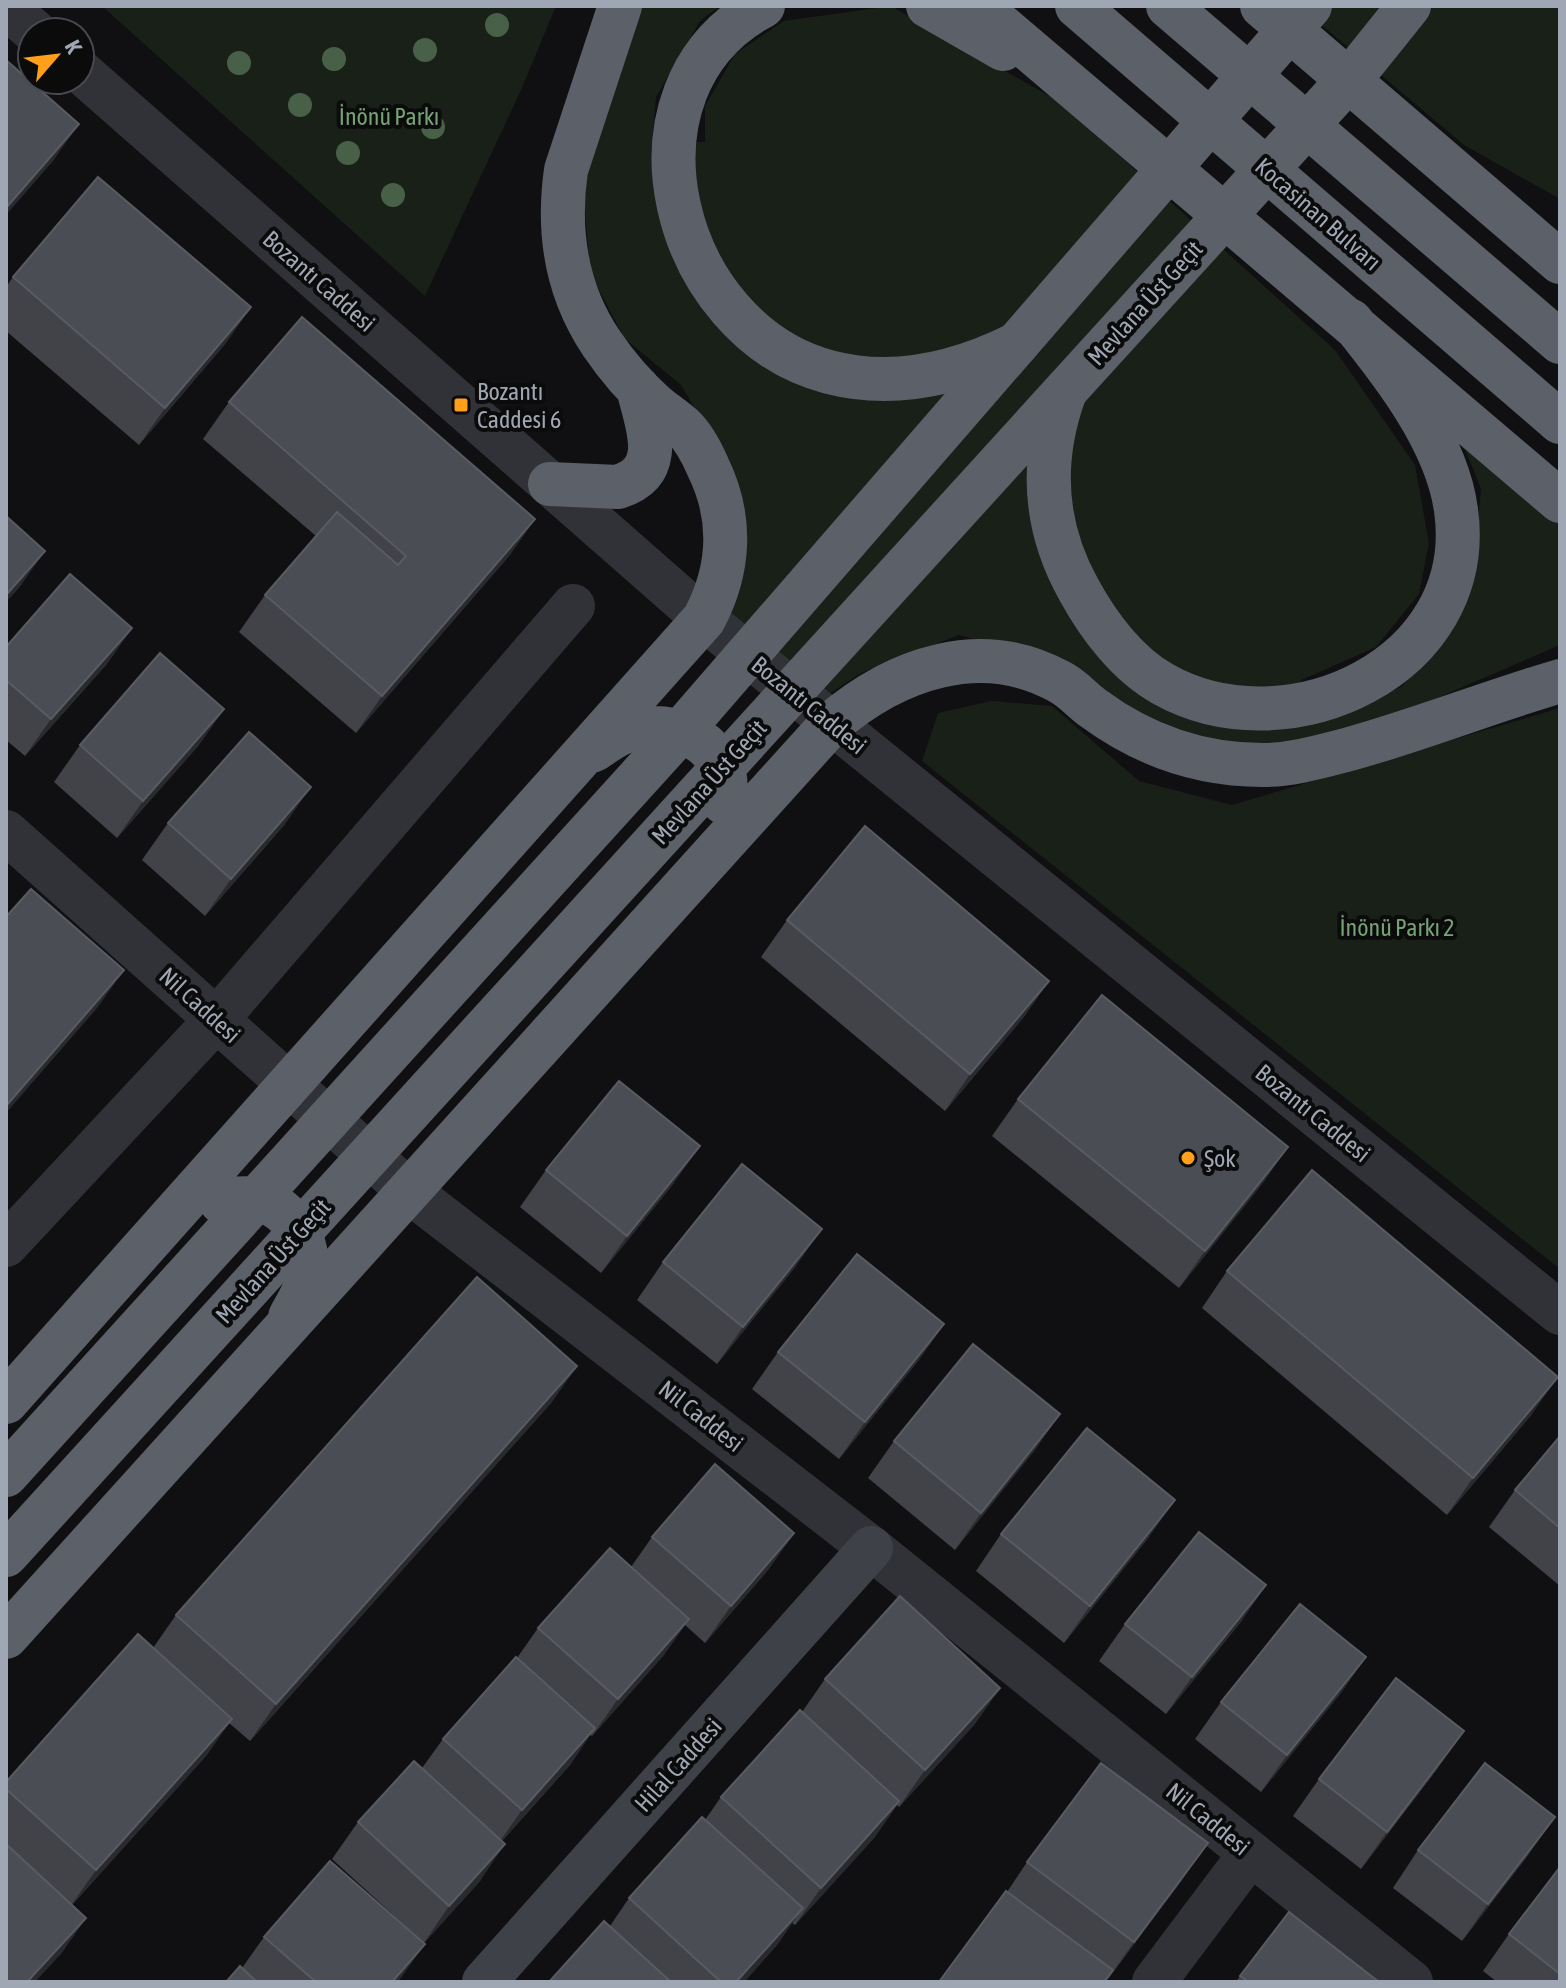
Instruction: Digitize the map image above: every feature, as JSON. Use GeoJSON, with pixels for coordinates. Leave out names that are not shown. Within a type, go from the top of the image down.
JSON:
{"type":"FeatureCollection","features":[{"type":"Feature","properties":{"kind":"highway"},"geometry":{"type":"LineString","coordinates":[[6,1402],[704,619],[722,577],[726,555],[726,529],[714,478],[684,428],[638,388],[603,345],[586,317],[573,287],[561,226],[566,170],[620,6]]}},
{"type":"Feature","properties":{"kind":"highway"},"geometry":{"type":"LineString","coordinates":[[763,6],[730,27],[702,58],[683,95],[674,143],[679,203],[688,237],[705,277],[739,318],[783,352],[828,372],[888,379],[918,377],[986,359],[1017,344]]}},
{"type":"Feature","properties":{"kind":"highway"},"geometry":{"type":"LineString","coordinates":[[928,6],[1082,94]]}},
{"type":"Feature","properties":{"kind":"highway"},"geometry":{"type":"LineString","coordinates":[[978,6],[1560,501]]}},
{"type":"Feature","properties":{"kind":"highway","name":"Kocasinan Bulvarı"},"geometry":{"type":"LineString","coordinates":[[1077,6],[1560,422]]}},
{"type":"Feature","properties":{"kind":"highway"},"geometry":{"type":"LineString","coordinates":[[1168,6],[1560,342]]}},
{"type":"Feature","properties":{"kind":"highway"},"geometry":{"type":"LineString","coordinates":[[1262,6],[1560,262]]}},
{"type":"Feature","properties":{"kind":"highway"},"geometry":{"type":"LineString","coordinates":[[6,1475],[690,721],[1310,6]]}},
{"type":"Feature","properties":{"kind":"highway","name":"Mevlana Üst Geçit"},"geometry":{"type":"LineString","coordinates":[[6,1555],[1360,67],[1409,6]]}},
{"type":"Feature","properties":{"kind":"highway"},"geometry":{"type":"LineString","coordinates":[[1454,170],[1560,224]]}},
{"type":"Feature","properties":{"kind":"highway"},"geometry":{"type":"LineString","coordinates":[[1065,392],[1049,447],[1049,505],[1056,539],[1068,571],[1101,624],[1139,667],[1177,691],[1219,704],[1245,708],[1297,705],[1355,688],[1403,658],[1438,612],[1454,568],[1458,539],[1449,479],[1412,404],[1351,321]]}},
{"type":"Feature","properties":{"kind":"highway"},"geometry":{"type":"LineString","coordinates":[[550,484],[618,487],[628,484],[644,470],[650,457],[651,443],[638,388]]}},
{"type":"Feature","properties":{"kind":"highway"},"geometry":{"type":"LineString","coordinates":[[6,1637],[831,724],[874,691],[927,668],[957,663],[1013,665],[1062,683],[1127,730],[1164,747],[1197,758],[1231,764],[1266,765],[1300,761],[1400,736],[1560,681]]}},
{"type":"Feature","properties":{"kind":"highway"},"geometry":{"type":"LineString","coordinates":[[580,758],[622,733],[656,727],[687,732],[714,752],[726,779],[721,823],[699,868]]}},
{"type":"Feature","properties":{"kind":"highway"},"geometry":{"type":"LineString","coordinates":[[157,1231],[203,1208],[237,1197],[272,1202],[290,1217],[305,1247],[306,1285],[282,1334]]}},
{"type":"Feature","properties":{"kind":"street","name":"Bozantı Caddesi"},"geometry":{"type":"LineString","coordinates":[[96,85],[704,619],[1560,1313]]}},
{"type":"Feature","properties":{"kind":"street"},"geometry":{"type":"LineString","coordinates":[[6,1245],[217,1019],[573,606]]}},
{"type":"Feature","properties":{"kind":"street","name":"Nil Caddesi"},"geometry":{"type":"LineString","coordinates":[[6,832],[410,1192],[871,1548],[1411,1982]]}},
{"type":"Feature","properties":{"kind":"street","name":"Hilal Caddesi"},"geometry":{"type":"LineString","coordinates":[[484,1982],[871,1548]]}},
{"type":"Feature","properties":{"kind":"street"},"geometry":{"type":"LineString","coordinates":[[1154,1982],[1251,1853]]}},
{"type":"Feature","properties":{"kind":"green space","name":"İnönü Parkı"},"geometry":{"type":"Polygon","coordinates":[[[102,6],[556,6],[521,90],[425,296],[102,6]]]}},
{"type":"Feature","properties":{"kind":"green space"},"geometry":{"type":"Polygon","coordinates":[[[641,6],[720,6],[700,21],[656,97],[652,143],[705,142],[705,106],[735,54],[784,21],[891,6],[1060,102],[1335,350],[1415,465],[1429,543],[1419,594],[1376,647],[1301,680],[1299,725],[1401,687],[1460,615],[1474,564],[1481,489],[1462,441],[1560,522],[1560,645],[1400,714],[1289,747],[1223,747],[1168,731],[1065,664],[959,635],[861,673],[826,696],[730,614],[721,452],[681,385],[624,338],[590,272],[582,174],[641,6]]]}},
{"type":"Feature","properties":{"kind":"green space"},"geometry":{"type":"Polygon","coordinates":[[[1299,6],[1560,6],[1560,199],[1464,145],[1299,6]]]}},
{"type":"Feature","properties":{"kind":"green space","name":"İnönü Parkı 2"},"geometry":{"type":"Polygon","coordinates":[[[992,701],[1052,706],[1139,781],[1232,805],[1560,708],[1560,1269],[922,761],[938,713],[992,701]]]}},
{"type":"Feature","properties":{"kind":"building"},"geometry":{"type":"Polygon","coordinates":[[[6,60],[16,69],[16,96],[47,96],[79,124],[6,208],[6,60]]]}},
{"type":"Feature","properties":{"kind":"building"},"geometry":{"type":"Polygon","coordinates":[[[98,177],[251,307],[165,408],[13,277],[98,177]]]}},
{"type":"Feature","properties":{"kind":"building"},"geometry":{"type":"Polygon","coordinates":[[[302,317],[535,519],[382,696],[265,595],[337,512],[398,565],[406,556],[229,402],[302,317]]]}},
{"type":"Feature","properties":{"kind":"building"},"geometry":{"type":"Polygon","coordinates":[[[6,516],[45,551],[6,595],[6,516]]]}},
{"type":"Feature","properties":{"kind":"building"},"geometry":{"type":"Polygon","coordinates":[[[70,574],[132,628],[51,719],[6,680],[6,647],[70,574]]]}},
{"type":"Feature","properties":{"kind":"building"},"geometry":{"type":"Polygon","coordinates":[[[160,653],[224,709],[143,801],[80,745],[160,653]]]}},
{"type":"Feature","properties":{"kind":"building"},"geometry":{"type":"Polygon","coordinates":[[[249,732],[311,787],[231,879],[168,823],[249,732]]]}},
{"type":"Feature","properties":{"kind":"building"},"geometry":{"type":"Polygon","coordinates":[[[865,826],[1049,981],[970,1074],[787,920],[865,826]]]}},
{"type":"Feature","properties":{"kind":"building"},"geometry":{"type":"Polygon","coordinates":[[[31,889],[124,970],[6,1106],[6,917],[31,889]]]}},
{"type":"Feature","properties":{"kind":"building"},"geometry":{"type":"Polygon","coordinates":[[[1102,995],[1288,1147],[1205,1251],[1018,1099],[1102,995]]]}},
{"type":"Feature","properties":{"kind":"building"},"geometry":{"type":"Polygon","coordinates":[[[619,1081],[700,1146],[627,1236],[546,1170],[619,1081]]]}},
{"type":"Feature","properties":{"kind":"building"},"geometry":{"type":"Polygon","coordinates":[[[742,1164],[822,1229],[743,1327],[663,1262],[742,1164]]]}},
{"type":"Feature","properties":{"kind":"building"},"geometry":{"type":"Polygon","coordinates":[[[1312,1170],[1558,1377],[1473,1478],[1227,1271],[1312,1170]]]}},
{"type":"Feature","properties":{"kind":"building"},"geometry":{"type":"Polygon","coordinates":[[[857,1254],[944,1324],[865,1422],[778,1352],[857,1254]]]}},
{"type":"Feature","properties":{"kind":"building"},"geometry":{"type":"Polygon","coordinates":[[[477,1277],[577,1366],[276,1704],[176,1615],[477,1277]]]}},
{"type":"Feature","properties":{"kind":"building"},"geometry":{"type":"Polygon","coordinates":[[[973,1344],[1060,1414],[981,1513],[894,1441],[973,1344]]]}},
{"type":"Feature","properties":{"kind":"building"},"geometry":{"type":"Polygon","coordinates":[[[1087,1428],[1175,1500],[1090,1606],[1001,1534],[1087,1428]]]}},
{"type":"Feature","properties":{"kind":"building"},"geometry":{"type":"Polygon","coordinates":[[[1560,1436],[1560,1528],[1515,1490],[1560,1436]]]}},
{"type":"Feature","properties":{"kind":"building"},"geometry":{"type":"Polygon","coordinates":[[[715,1464],[794,1533],[731,1606],[652,1537],[715,1464]]]}},
{"type":"Feature","properties":{"kind":"building"},"geometry":{"type":"Polygon","coordinates":[[[1199,1532],[1266,1585],[1192,1677],[1125,1624],[1199,1532]]]}},
{"type":"Feature","properties":{"kind":"building"},"geometry":{"type":"Polygon","coordinates":[[[610,1548],[689,1619],[618,1699],[538,1628],[610,1548]]]}},
{"type":"Feature","properties":{"kind":"building"},"geometry":{"type":"Polygon","coordinates":[[[900,1596],[1000,1688],[925,1770],[825,1679],[900,1596]]]}},
{"type":"Feature","properties":{"kind":"building"},"geometry":{"type":"Polygon","coordinates":[[[1300,1604],[1366,1657],[1287,1755],[1221,1702],[1300,1604]]]}},
{"type":"Feature","properties":{"kind":"building"},"geometry":{"type":"Polygon","coordinates":[[[138,1634],[232,1719],[96,1870],[6,1789],[6,1782],[138,1634]]]}},
{"type":"Feature","properties":{"kind":"building"},"geometry":{"type":"Polygon","coordinates":[[[516,1657],[595,1728],[522,1810],[443,1739],[516,1657]]]}},
{"type":"Feature","properties":{"kind":"building"},"geometry":{"type":"Polygon","coordinates":[[[1396,1678],[1464,1731],[1387,1832],[1319,1779],[1396,1678]]]}},
{"type":"Feature","properties":{"kind":"building"},"geometry":{"type":"Polygon","coordinates":[[[800,1710],[899,1801],[821,1888],[721,1797],[800,1710]]]}},
{"type":"Feature","properties":{"kind":"building"},"geometry":{"type":"Polygon","coordinates":[[[414,1761],[505,1844],[449,1906],[358,1822],[414,1761]]]}},
{"type":"Feature","properties":{"kind":"building"},"geometry":{"type":"Polygon","coordinates":[[[1101,1763],[1208,1843],[1134,1942],[1027,1862],[1101,1763]]]}},
{"type":"Feature","properties":{"kind":"building"},"geometry":{"type":"Polygon","coordinates":[[[1485,1763],[1555,1817],[1488,1904],[1418,1850],[1485,1763]]]}},
{"type":"Feature","properties":{"kind":"building"},"geometry":{"type":"Polygon","coordinates":[[[702,1817],[803,1908],[736,1982],[721,1982],[629,1898],[702,1817]]]}},
{"type":"Feature","properties":{"kind":"building"},"geometry":{"type":"Polygon","coordinates":[[[6,1844],[86,1918],[27,1982],[6,1982],[6,1844]]]}},
{"type":"Feature","properties":{"kind":"building"},"geometry":{"type":"Polygon","coordinates":[[[330,1861],[425,1944],[392,1982],[316,1982],[264,1937],[330,1861]]]}},
{"type":"Feature","properties":{"kind":"building"},"geometry":{"type":"Polygon","coordinates":[[[1560,1867],[1560,1974],[1509,1934],[1560,1867]]]}},
{"type":"Feature","properties":{"kind":"building"},"geometry":{"type":"Polygon","coordinates":[[[1006,1891],[1113,1970],[1104,1982],[939,1982],[1006,1891]]]}},
{"type":"Feature","properties":{"kind":"building"},"geometry":{"type":"Polygon","coordinates":[[[1289,1912],[1379,1982],[1249,1982],[1240,1976],[1289,1912]]]}},
{"type":"Feature","properties":{"kind":"building"},"geometry":{"type":"Polygon","coordinates":[[[604,1921],[671,1982],[549,1982],[604,1921]]]}},
{"type":"Feature","properties":{"kind":"building"},"geometry":{"type":"Polygon","coordinates":[[[240,1966],[257,1982],[226,1982],[240,1966]]]}},
{"type":"Feature","properties":{"kind":"place","name":"Bozantı Caddesi 6"},"geometry":{"type":"Point","coordinates":[461,405]}},
{"type":"Feature","properties":{"kind":"place","name":"Şok"},"geometry":{"type":"Point","coordinates":[1188,1158]}}]}
